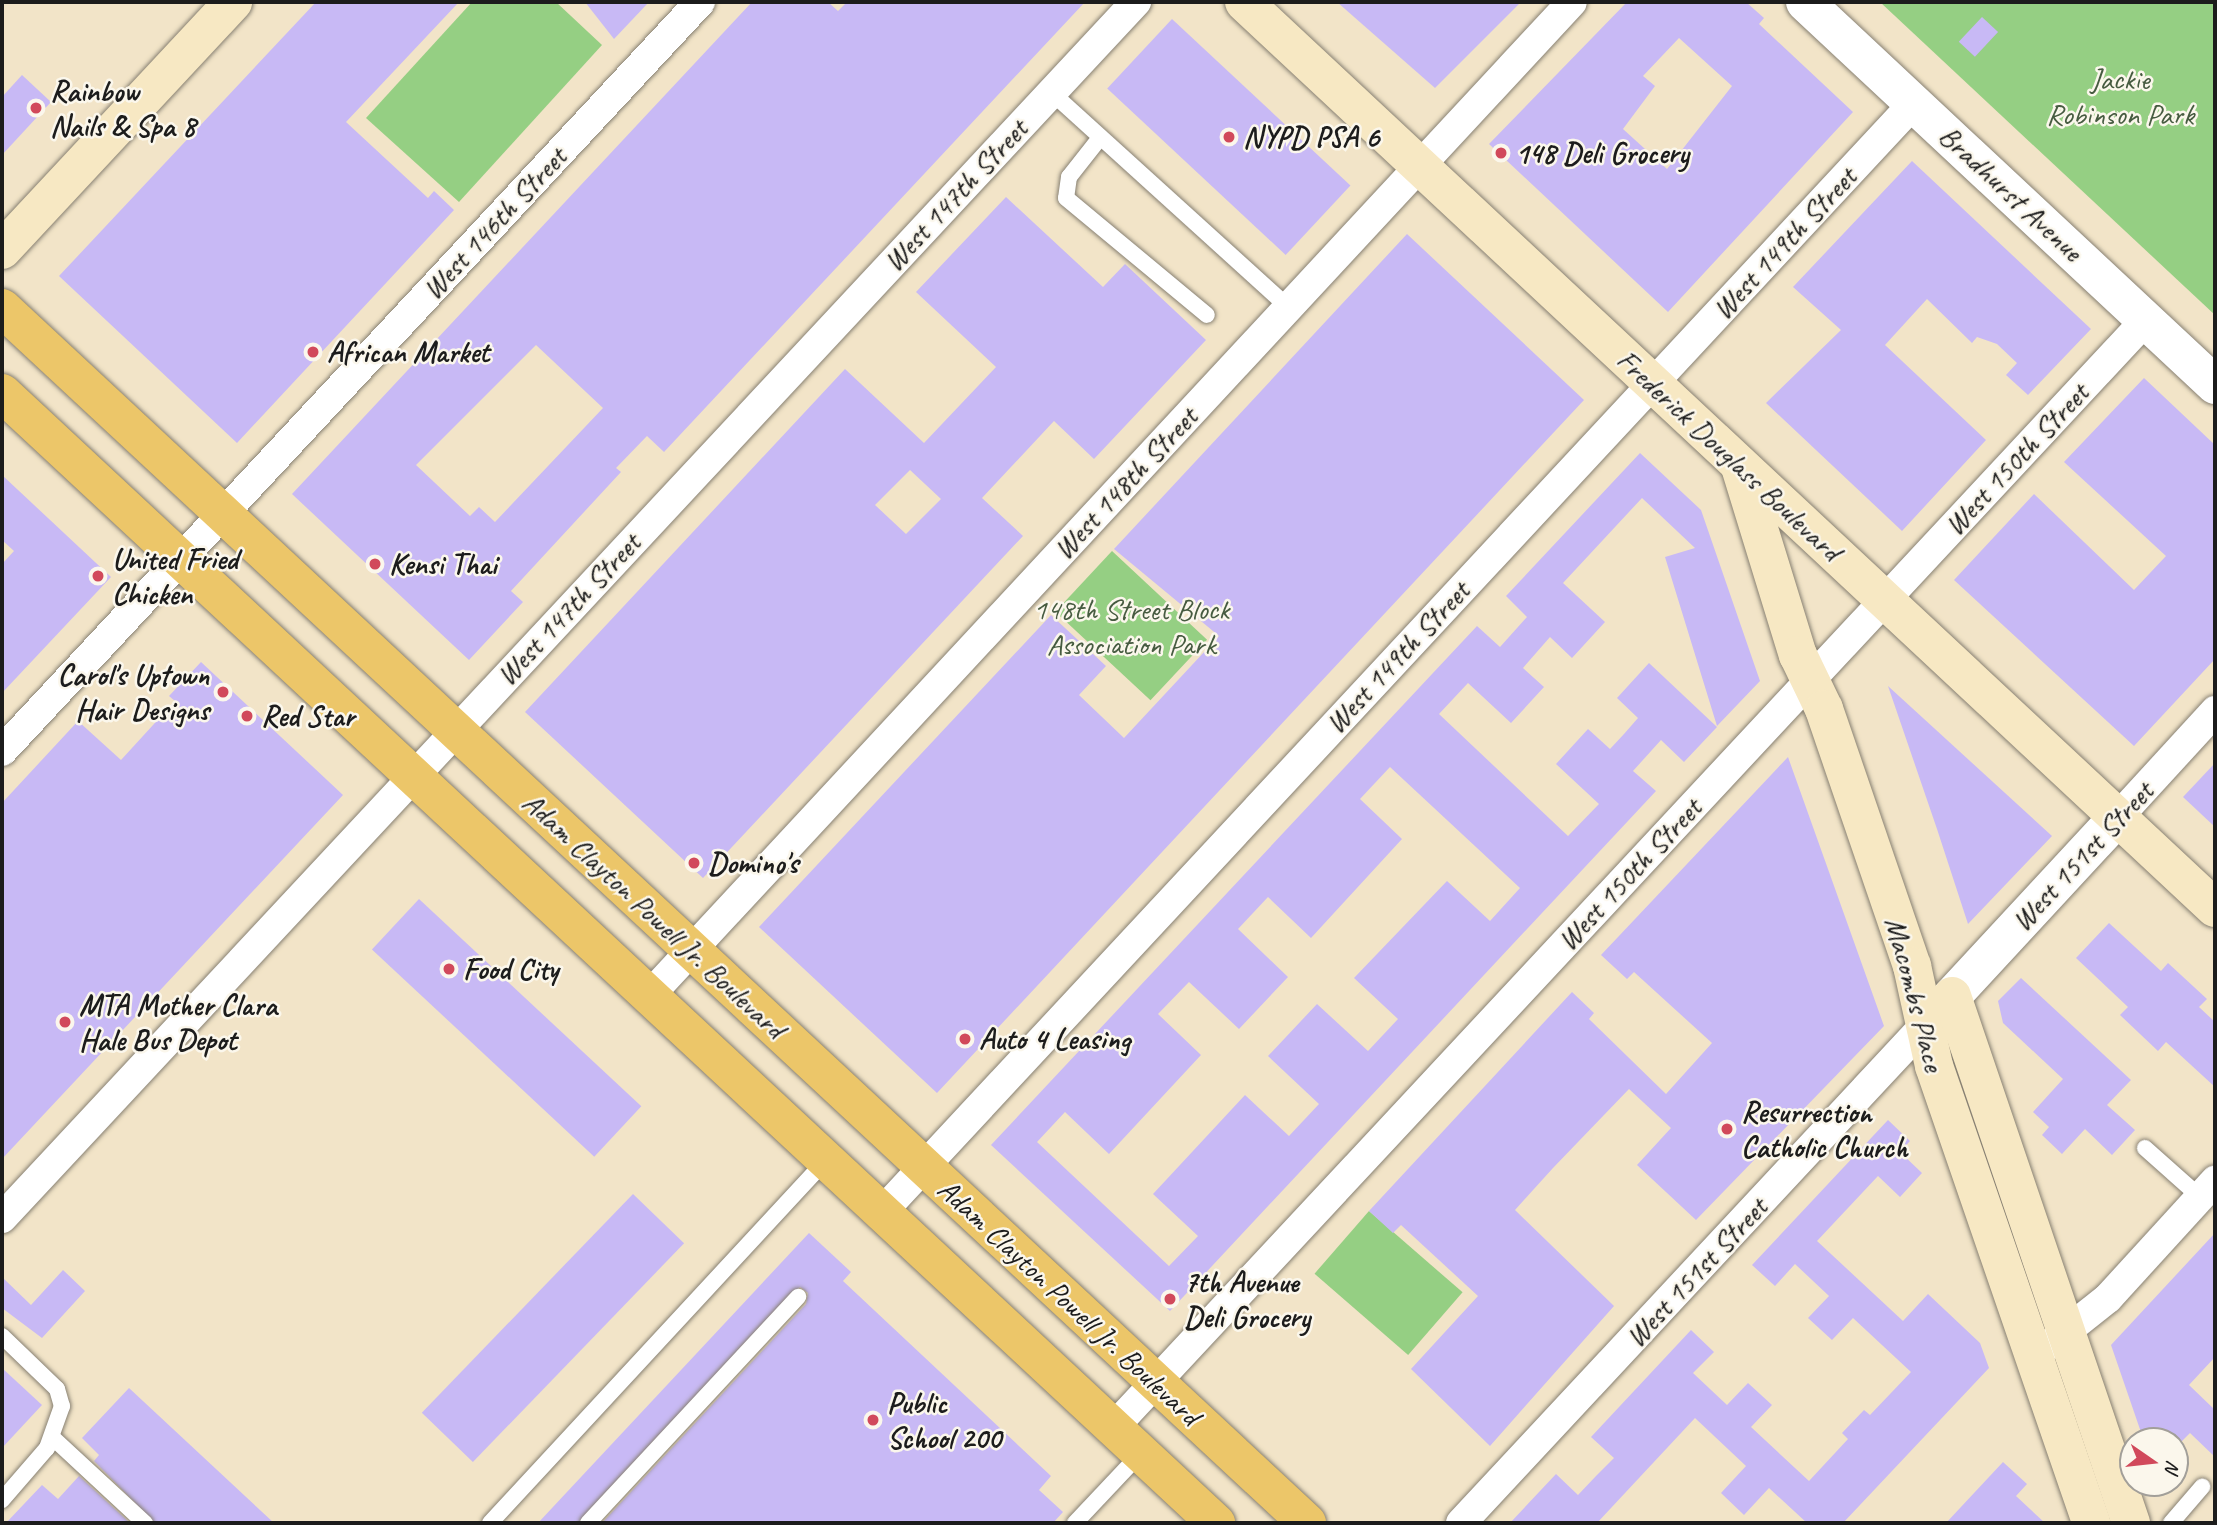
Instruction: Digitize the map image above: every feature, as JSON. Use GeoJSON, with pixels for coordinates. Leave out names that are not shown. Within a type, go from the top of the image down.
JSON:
{"type":"FeatureCollection","features":[{"type":"Feature","properties":{"kind":"main road"},"geometry":{"type":"LineString","coordinates":[[2,250],[233,2]]}},
{"type":"Feature","properties":{"kind":"main road","name":"Frederick Douglass Boulevard"},"geometry":{"type":"LineString","coordinates":[[1244,2],[2215,908]]}},
{"type":"Feature","properties":{"kind":"main road","name":"Adam Clayton Powell Jr. Boulevard"},"geometry":{"type":"LineString","coordinates":[[2,307],[1307,1523]]}},
{"type":"Feature","properties":{"kind":"main road","name":"Adam Clayton Powell Jr. Boulevard"},"geometry":{"type":"LineString","coordinates":[[2,393],[1216,1523]]}},
{"type":"Feature","properties":{"kind":"main road","name":"Macombs Place"},"geometry":{"type":"LineString","coordinates":[[1739,465],[1810,680],[1912,966],[1925,1025],[2091,1523]]}},
{"type":"Feature","properties":{"kind":"main road","name":"Macombs Place"},"geometry":{"type":"LineString","coordinates":[[1952,996],[2131,1523]]}},
{"type":"Feature","properties":{"kind":"street","name":"West 146th Street"},"geometry":{"type":"LineString","coordinates":[[2,751],[700,2]]}},
{"type":"Feature","properties":{"kind":"street","name":"West 147th Street"},"geometry":{"type":"LineString","coordinates":[[2,1218],[1136,2]]}},
{"type":"Feature","properties":{"kind":"street","name":"West 148th Street"},"geometry":{"type":"LineString","coordinates":[[649,996],[1572,2]]}},
{"type":"Feature","properties":{"kind":"street","name":"Bradhurst Avenue"},"geometry":{"type":"LineString","coordinates":[[1805,2],[2215,385]]}},
{"type":"Feature","properties":{"kind":"street","name":"West 149th Street"},"geometry":{"type":"LineString","coordinates":[[881,1213],[1914,103]]}},
{"type":"Feature","properties":{"kind":"street","name":"West 150th Street"},"geometry":{"type":"LineString","coordinates":[[1113,1427],[2146,321]]}},
{"type":"Feature","properties":{"kind":"street","name":"West 151st Street"},"geometry":{"type":"LineString","coordinates":[[1461,1523],[2215,711]]}},
{"type":"Feature","properties":{"kind":"street"},"geometry":{"type":"LineString","coordinates":[[2034,1354],[2067,1333],[2208,1189]]}},
{"type":"Feature","properties":{"kind":"lane"},"geometry":{"type":"LineString","coordinates":[[1051,92],[1099,139],[1289,307]]}},
{"type":"Feature","properties":{"kind":"lane"},"geometry":{"type":"LineString","coordinates":[[1099,139],[1069,177],[1066,198],[1207,315]]}},
{"type":"Feature","properties":{"kind":"lane"},"geometry":{"type":"LineString","coordinates":[[2146,1148],[2208,1189]]}},
{"type":"Feature","properties":{"kind":"lane"},"geometry":{"type":"LineString","coordinates":[[490,1523],[825,1161]]}},
{"type":"Feature","properties":{"kind":"lane"},"geometry":{"type":"LineString","coordinates":[[588,1523],[798,1297]]}},
{"type":"Feature","properties":{"kind":"lane"},"geometry":{"type":"LineString","coordinates":[[2,1336],[57,1389],[62,1406],[52,1437],[2,1500]]}},
{"type":"Feature","properties":{"kind":"lane"},"geometry":{"type":"LineString","coordinates":[[52,1437],[145,1523]]}},
{"type":"Feature","properties":{"kind":"lane"},"geometry":{"type":"LineString","coordinates":[[1075,1523],[1141,1453]]}},
{"type":"Feature","properties":{"kind":"lane"},"geometry":{"type":"LineString","coordinates":[[2171,1523],[2202,1488]]}},
{"type":"Feature","properties":{"kind":"green space"},"geometry":{"type":"Polygon","coordinates":[[[472,2],[556,2],[602,45],[459,202],[366,118],[472,2]]]}},
{"type":"Feature","properties":{"kind":"green space","name":"Jackie Robinson Park"},"geometry":{"type":"Polygon","coordinates":[[[1880,2],[2215,2],[2215,315],[1880,2]]]}},
{"type":"Feature","properties":{"kind":"green space","name":"148th Street Block Association Park"},"geometry":{"type":"Polygon","coordinates":[[[1112,551],[1207,640],[1150,700],[1055,612],[1112,551]]]}},
{"type":"Feature","properties":{"kind":"green space"},"geometry":{"type":"Polygon","coordinates":[[[1369,1211],[1463,1292],[1408,1355],[1315,1274],[1369,1211]]]}},
{"type":"Feature","properties":{"kind":"building"},"geometry":{"type":"Polygon","coordinates":[[[316,2],[459,2],[346,122],[428,198],[434,191],[454,210],[237,443],[59,276],[316,2]]]}},
{"type":"Feature","properties":{"kind":"building"},"geometry":{"type":"Polygon","coordinates":[[[585,2],[649,2],[614,39],[585,2]]]}},
{"type":"Feature","properties":{"kind":"building"},"geometry":{"type":"Polygon","coordinates":[[[752,2],[828,2],[838,11],[847,2],[1085,2],[664,452],[647,436],[616,468],[621,472],[511,591],[523,602],[469,660],[292,494],[752,2]],[[536,345],[416,465],[470,516],[479,507],[495,522],[603,408],[536,345]]]}},
{"type":"Feature","properties":{"kind":"building"},"geometry":{"type":"Polygon","coordinates":[[[1337,2],[1521,2],[1435,88],[1337,2]]]}},
{"type":"Feature","properties":{"kind":"building"},"geometry":{"type":"Polygon","coordinates":[[[1627,2],[1746,2],[1764,18],[1759,24],[1853,112],[1668,312],[1489,144],[1627,2]],[[1679,38],[1643,76],[1655,86],[1623,129],[1667,169],[1732,86],[1679,38]]]}},
{"type":"Feature","properties":{"kind":"building"},"geometry":{"type":"Polygon","coordinates":[[[1982,17],[1998,32],[1975,57],[1959,42],[1982,17]]]}},
{"type":"Feature","properties":{"kind":"building","name":"NYPD PSA 6"},"geometry":{"type":"Polygon","coordinates":[[[1172,19],[1350,185],[1286,255],[1107,88],[1172,19]]]}},
{"type":"Feature","properties":{"kind":"building"},"geometry":{"type":"Polygon","coordinates":[[[22,75],[51,102],[2,155],[2,97],[22,75]]]}},
{"type":"Feature","properties":{"kind":"building"},"geometry":{"type":"Polygon","coordinates":[[[1912,161],[2091,329],[2028,395],[2006,375],[2017,363],[1997,344],[1977,337],[1972,343],[1927,299],[1885,345],[1986,440],[1902,531],[1766,403],[1841,330],[1793,287],[1912,161]]]}},
{"type":"Feature","properties":{"kind":"building"},"geometry":{"type":"Polygon","coordinates":[[[1006,197],[1103,287],[1125,264],[1206,340],[1094,459],[1054,421],[982,498],[1023,536],[703,878],[525,712],[845,369],[924,443],[996,367],[916,292],[1006,197]],[[910,470],[875,505],[906,534],[941,499],[910,470]]]}},
{"type":"Feature","properties":{"kind":"building"},"geometry":{"type":"Polygon","coordinates":[[[1407,234],[1584,400],[937,1093],[759,927],[1051,615],[1106,666],[1079,695],[1124,738],[1219,636],[1114,549],[1407,234]]]}},
{"type":"Feature","properties":{"kind":"building"},"geometry":{"type":"Polygon","coordinates":[[[2144,378],[2215,445],[2215,659],[2134,746],[1954,580],[2034,494],[2134,590],[2166,556],[2064,462],[2144,378]]]}},
{"type":"Feature","properties":{"kind":"building"},"geometry":{"type":"Polygon","coordinates":[[[1640,453],[1701,510],[1760,681],[1717,726],[1665,557],[1695,548],[1642,498],[1563,583],[1605,622],[1572,658],[1550,637],[1523,668],[1544,687],[1511,723],[1468,683],[1439,714],[1568,836],[1599,804],[1556,764],[1588,729],[1610,749],[1624,734],[1638,718],[1617,698],[1649,663],[1717,727],[1684,762],[1661,740],[1633,771],[1656,791],[1170,1311],[991,1145],[1477,626],[1500,647],[1527,617],[1506,596],[1640,453]],[[1390,767],[1360,799],[1402,839],[1311,938],[1268,897],[1238,929],[1288,977],[1239,1029],[1189,982],[1158,1014],[1201,1055],[1109,1154],[1065,1112],[1037,1142],[1169,1266],[1198,1236],[1153,1194],[1245,1095],[1289,1136],[1319,1104],[1268,1056],[1317,1004],[1368,1051],[1398,1019],[1354,978],[1447,881],[1490,921],[1520,888],[1390,767]]]}},
{"type":"Feature","properties":{"kind":"building"},"geometry":{"type":"Polygon","coordinates":[[[2,475],[111,577],[2,693],[2,564],[14,551],[2,540],[2,475]]]}},
{"type":"Feature","properties":{"kind":"building","name":"MTA Mother Clara Hale Bus Depot"},"geometry":{"type":"Polygon","coordinates":[[[201,662],[343,795],[2,1159],[2,803],[78,721],[121,760],[175,701],[169,696],[201,662]]]}},
{"type":"Feature","properties":{"kind":"building"},"geometry":{"type":"Polygon","coordinates":[[[1888,686],[2052,836],[1968,924],[1937,829],[1888,686]]]}},
{"type":"Feature","properties":{"kind":"building"},"geometry":{"type":"Polygon","coordinates":[[[1788,757],[1884,1026],[1696,1220],[1637,1165],[1671,1128],[1629,1089],[1553,1168],[1515,1210],[1614,1306],[1490,1446],[1411,1369],[1478,1296],[1401,1225],[1393,1233],[1369,1211],[1572,992],[1594,1013],[1589,1019],[1666,1094],[1712,1043],[1634,972],[1627,979],[1601,955],[1788,757]]]}},
{"type":"Feature","properties":{"kind":"building"},"geometry":{"type":"Polygon","coordinates":[[[2215,763],[2215,827],[2183,797],[2215,763]]]}},
{"type":"Feature","properties":{"kind":"building"},"geometry":{"type":"Polygon","coordinates":[[[419,899],[641,1106],[594,1157],[372,949],[419,899]]]}},
{"type":"Feature","properties":{"kind":"building"},"geometry":{"type":"Polygon","coordinates":[[[2109,923],[2161,971],[2168,963],[2207,999],[2199,1007],[2215,1022],[2215,1087],[2166,1042],[2158,1051],[2120,1015],[2128,1007],[2076,958],[2109,923]]]}},
{"type":"Feature","properties":{"kind":"building"},"geometry":{"type":"Polygon","coordinates":[[[2021,978],[2131,1080],[2107,1105],[2135,1130],[2112,1155],[2085,1129],[2062,1154],[2042,1135],[2049,1127],[2033,1112],[2063,1079],[2003,1023],[1998,1001],[2021,978]]]}},
{"type":"Feature","properties":{"kind":"building"},"geometry":{"type":"Polygon","coordinates":[[[1888,1120],[1910,1141],[1900,1152],[1922,1173],[1900,1197],[1878,1176],[1817,1241],[1903,1321],[1928,1294],[1980,1343],[1989,1368],[1843,1523],[1807,1523],[1769,1488],[1744,1515],[1721,1493],[1746,1466],[1695,1418],[1597,1523],[1510,1523],[1556,1474],[1578,1495],[1614,1458],[1591,1437],[1691,1330],[1714,1352],[1693,1373],[1727,1405],[1748,1383],[1772,1405],[1751,1427],[1809,1481],[1848,1439],[1842,1433],[1864,1410],[1870,1415],[1911,1372],[1853,1318],[1832,1340],[1808,1318],[1829,1296],[1795,1264],[1775,1286],[1752,1265],[1888,1120]]]}},
{"type":"Feature","properties":{"kind":"building"},"geometry":{"type":"Polygon","coordinates":[[[633,1194],[684,1243],[473,1462],[422,1413],[633,1194]]]}},
{"type":"Feature","properties":{"kind":"building"},"geometry":{"type":"Polygon","coordinates":[[[809,1233],[851,1272],[843,1281],[1051,1476],[1039,1490],[1063,1512],[1053,1523],[602,1523],[806,1304],[808,1293],[800,1287],[578,1523],[538,1523],[809,1233]]]}},
{"type":"Feature","properties":{"kind":"building"},"geometry":{"type":"Polygon","coordinates":[[[2215,1233],[2215,1357],[2189,1385],[2215,1410],[2215,1457],[2189,1434],[2189,1427],[2139,1427],[2111,1345],[2215,1233]]]}},
{"type":"Feature","properties":{"kind":"building"},"geometry":{"type":"Polygon","coordinates":[[[63,1270],[85,1291],[42,1338],[2,1308],[2,1277],[31,1305],[63,1270]]]}},
{"type":"Feature","properties":{"kind":"building"},"geometry":{"type":"Polygon","coordinates":[[[2,1368],[42,1405],[2,1448],[2,1368]]]}},
{"type":"Feature","properties":{"kind":"building"},"geometry":{"type":"Polygon","coordinates":[[[129,1388],[274,1523],[155,1523],[94,1461],[99,1455],[82,1438],[129,1388]]]}},
{"type":"Feature","properties":{"kind":"building"},"geometry":{"type":"Polygon","coordinates":[[[2003,1462],[2027,1484],[2016,1496],[2045,1523],[1946,1523],[2003,1462]]]}},
{"type":"Feature","properties":{"kind":"building"},"geometry":{"type":"Polygon","coordinates":[[[79,1476],[130,1523],[6,1523],[42,1485],[58,1499],[79,1476]]]}},
{"type":"Feature","properties":{"kind":"place","name":"Rainbow Nails & Spa 8"},"geometry":{"type":"Point","coordinates":[36,108]}},
{"type":"Feature","properties":{"kind":"place","name":"NYPD PSA 6"},"geometry":{"type":"Point","coordinates":[1229,137]}},
{"type":"Feature","properties":{"kind":"place","name":"148 Deli Grocery"},"geometry":{"type":"Point","coordinates":[1501,153]}},
{"type":"Feature","properties":{"kind":"place","name":"African Market"},"geometry":{"type":"Point","coordinates":[313,352]}},
{"type":"Feature","properties":{"kind":"place","name":"Kensi Thai"},"geometry":{"type":"Point","coordinates":[375,564]}},
{"type":"Feature","properties":{"kind":"place","name":"United Fried Chicken"},"geometry":{"type":"Point","coordinates":[98,576]}},
{"type":"Feature","properties":{"kind":"place","name":"Carol's Uptown Hair Designs"},"geometry":{"type":"Point","coordinates":[223,692]}},
{"type":"Feature","properties":{"kind":"place","name":"Red Star"},"geometry":{"type":"Point","coordinates":[247,716]}},
{"type":"Feature","properties":{"kind":"place","name":"Domino's"},"geometry":{"type":"Point","coordinates":[694,863]}},
{"type":"Feature","properties":{"kind":"place","name":"Food City"},"geometry":{"type":"Point","coordinates":[449,969]}},
{"type":"Feature","properties":{"kind":"place","name":"MTA Mother Clara Hale Bus Depot"},"geometry":{"type":"Point","coordinates":[65,1022]}},
{"type":"Feature","properties":{"kind":"place","name":"Auto 4 Leasing"},"geometry":{"type":"Point","coordinates":[965,1039]}},
{"type":"Feature","properties":{"kind":"place","name":"Resurrection Catholic Church"},"geometry":{"type":"Point","coordinates":[1727,1129]}},
{"type":"Feature","properties":{"kind":"place","name":"7th Avenue Deli Grocery"},"geometry":{"type":"Point","coordinates":[1170,1299]}},
{"type":"Feature","properties":{"kind":"place","name":"Public School 200"},"geometry":{"type":"Point","coordinates":[873,1420]}}]}
